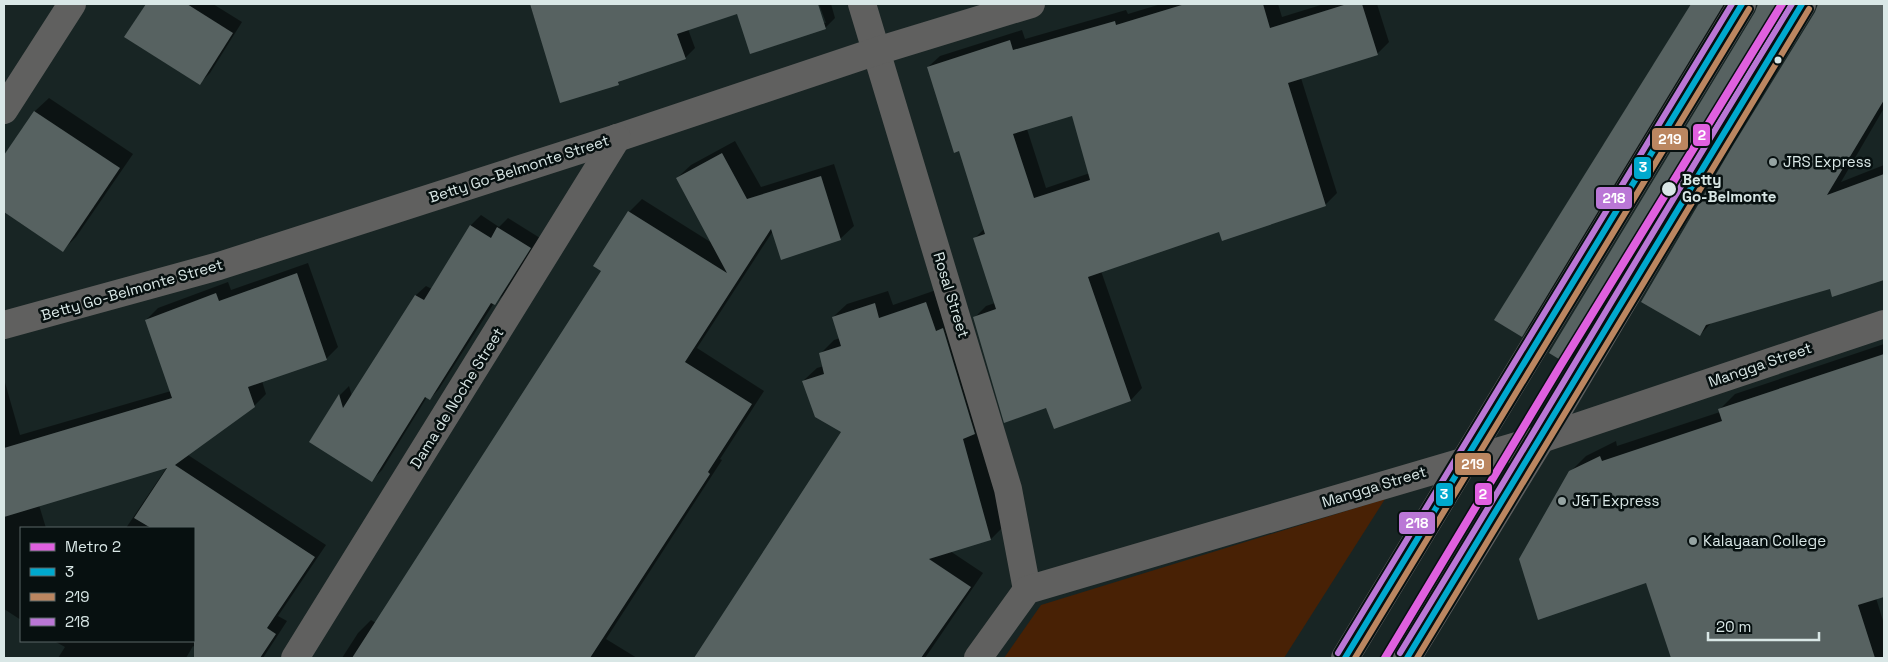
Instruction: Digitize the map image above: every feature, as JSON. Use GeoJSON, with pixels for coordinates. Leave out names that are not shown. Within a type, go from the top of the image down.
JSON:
{"type":"FeatureCollection","features":[{"type":"Feature","properties":{"kind":"main road"},"geometry":{"type":"LineString","coordinates":[[1345,658],[1742,4]]}},
{"type":"Feature","properties":{"kind":"main road"},"geometry":{"type":"LineString","coordinates":[[1407,658],[1542,439],[1719,138],[1802,4]]}},
{"type":"Feature","properties":{"kind":"street"},"geometry":{"type":"LineString","coordinates":[[4,110],[72,4]]}},
{"type":"Feature","properties":{"kind":"street","name":"Rosal Street"},"geometry":{"type":"LineString","coordinates":[[862,4],[1008,489],[1028,590]]}},
{"type":"Feature","properties":{"kind":"street","name":"Betty Go-Belmonte Street"},"geometry":{"type":"LineString","coordinates":[[4,326],[219,266],[877,52],[1031,4]]}},
{"type":"Feature","properties":{"kind":"street","name":"Dama de Noche Street"},"geometry":{"type":"LineString","coordinates":[[295,658],[617,138]]}},
{"type":"Feature","properties":{"kind":"street","name":"Mangga Street"},"geometry":{"type":"LineString","coordinates":[[1028,590],[1464,460],[1542,439],[1884,324]]}},
{"type":"Feature","properties":{"kind":"street"},"geometry":{"type":"LineString","coordinates":[[978,658],[1028,590]]}},
{"type":"Feature","properties":{"kind":"shaded area"},"geometry":{"type":"Polygon","coordinates":[[[1385,499],[1284,658],[1004,658],[1041,605],[1385,499]]]}},
{"type":"Feature","properties":{"kind":"building"},"geometry":{"type":"Polygon","coordinates":[[[146,4],[187,4],[233,33],[200,85],[124,37],[146,4]]]}},
{"type":"Feature","properties":{"kind":"building"},"geometry":{"type":"Polygon","coordinates":[[[530,4],[818,4],[826,29],[750,54],[737,14],[677,34],[686,59],[618,82],[619,85],[560,103],[530,4]]]}},
{"type":"Feature","properties":{"kind":"building"},"geometry":{"type":"Polygon","coordinates":[[[1185,4],[1263,4],[1270,28],[1347,4],[1362,4],[1378,55],[1288,83],[1326,206],[1222,241],[1219,232],[1088,277],[1131,401],[1054,429],[1046,408],[1004,423],[973,317],[996,309],[973,238],[985,234],[959,151],[954,153],[927,67],[1010,40],[1013,50],[1115,21],[1116,25],[1185,4]],[[1072,116],[1013,134],[1034,198],[1090,180],[1072,116]]]}},
{"type":"Feature","properties":{"kind":"building"},"geometry":{"type":"Polygon","coordinates":[[[1691,4],[1724,4],[1522,337],[1494,320],[1691,4]]]}},
{"type":"Feature","properties":{"kind":"building"},"geometry":{"type":"Polygon","coordinates":[[[1758,4],[1784,4],[1567,364],[1549,353],[1755,12],[1758,4]]]}},
{"type":"Feature","properties":{"kind":"building"},"geometry":{"type":"Polygon","coordinates":[[[1818,4],[1884,4],[1884,100],[1827,195],[1884,174],[1884,280],[1832,297],[1830,289],[1706,325],[1700,336],[1641,302],[1732,147],[1815,12],[1818,4]]]}},
{"type":"Feature","properties":{"kind":"building"},"geometry":{"type":"Polygon","coordinates":[[[34,111],[120,168],[63,252],[4,212],[4,155],[34,111]]]}},
{"type":"Feature","properties":{"kind":"building"},"geometry":{"type":"Polygon","coordinates":[[[722,153],[747,199],[821,176],[841,240],[781,260],[771,229],[685,362],[752,404],[708,472],[710,474],[590,658],[352,658],[601,271],[593,266],[628,211],[727,273],[676,178],[722,153]]]}},
{"type":"Feature","properties":{"kind":"building"},"geometry":{"type":"Polygon","coordinates":[[[470,225],[491,238],[497,227],[531,248],[495,305],[491,303],[430,400],[425,397],[372,482],[309,442],[339,394],[343,408],[415,295],[424,300],[470,225]]]}},
{"type":"Feature","properties":{"kind":"building"},"geometry":{"type":"Polygon","coordinates":[[[297,273],[327,360],[248,387],[255,407],[175,465],[315,557],[267,628],[276,634],[260,658],[194,658],[195,527],[149,527],[134,518],[167,468],[4,517],[4,448],[172,398],[145,320],[216,293],[219,301],[297,273]]]}},
{"type":"Feature","properties":{"kind":"building"},"geometry":{"type":"Polygon","coordinates":[[[926,302],[936,331],[943,328],[975,434],[963,439],[991,540],[929,559],[971,587],[921,658],[694,658],[841,432],[815,417],[802,381],[824,374],[819,353],[841,346],[832,317],[875,303],[879,318],[926,302]]]}},
{"type":"Feature","properties":{"kind":"building"},"geometry":{"type":"Polygon","coordinates":[[[1884,354],[1884,597],[1858,605],[1875,658],[1671,658],[1646,583],[1538,620],[1519,559],[1569,471],[1600,456],[1602,461],[1722,421],[1718,409],[1884,354]]]}},
{"type":"Feature","properties":{"kind":"metro line","name":"2"},"geometry":{"type":"LineString","coordinates":[[1385,658],[1559,368],[1782,4]]}},
{"type":"Feature","properties":{"kind":"transit line","name":"218"},"geometry":{"type":"LineString","coordinates":[[1338,653],[1732,4]]}},
{"type":"Feature","properties":{"kind":"transit line","name":"3"},"geometry":{"type":"LineString","coordinates":[[1345,658],[1742,4]]}},
{"type":"Feature","properties":{"kind":"transit line","name":"218"},"geometry":{"type":"LineString","coordinates":[[1400,653],[1792,4]]}},
{"type":"Feature","properties":{"kind":"transit line","name":"3"},"geometry":{"type":"LineString","coordinates":[[1407,658],[1802,4]]}},
{"type":"Feature","properties":{"kind":"transit line","name":"219"},"geometry":{"type":"LineString","coordinates":[[1355,658],[1749,9]]}},
{"type":"Feature","properties":{"kind":"transit line","name":"219"},"geometry":{"type":"LineString","coordinates":[[1417,658],[1809,9]]}},
{"type":"Feature","properties":{"kind":"place","name":"JRS Express"},"geometry":{"type":"Point","coordinates":[1773,162]}},
{"type":"Feature","properties":{"kind":"place","name":"Betty Go-Belmonte"},"geometry":{"type":"Point","coordinates":[1669,189]}},
{"type":"Feature","properties":{"kind":"place","name":"J&T Express"},"geometry":{"type":"Point","coordinates":[1562,501]}},
{"type":"Feature","properties":{"kind":"place","name":"Kalayaan College"},"geometry":{"type":"Point","coordinates":[1693,541]}}]}
